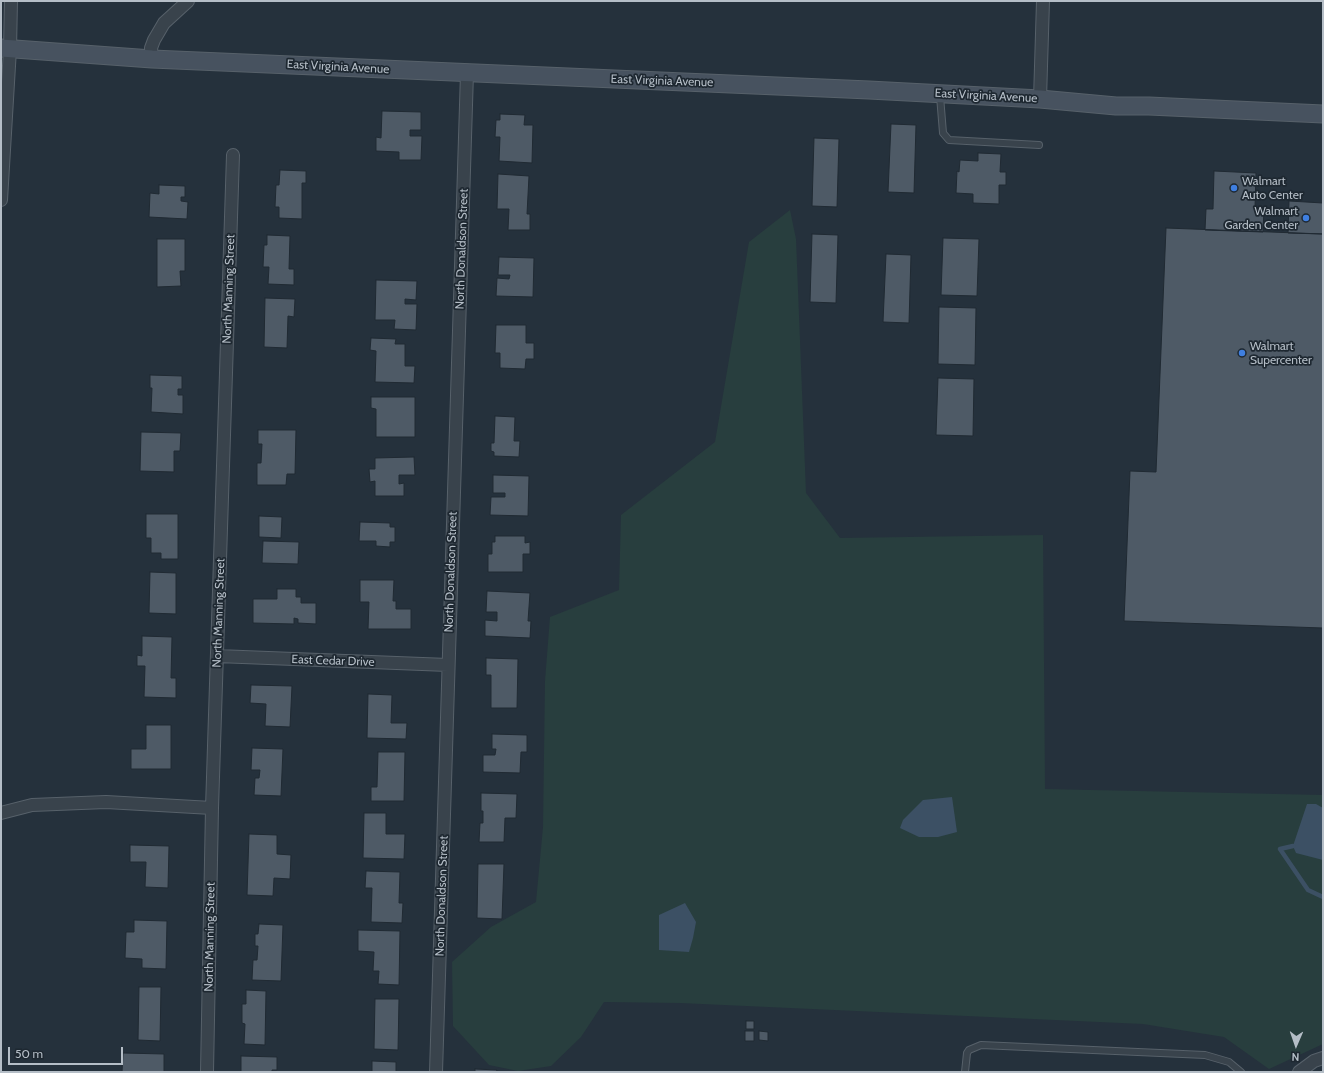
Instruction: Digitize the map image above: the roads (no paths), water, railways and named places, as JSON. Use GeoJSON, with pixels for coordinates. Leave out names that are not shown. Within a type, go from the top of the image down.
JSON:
{"type":"FeatureCollection","features":[{"type":"Feature","properties":{"kind":"street"},"geometry":{"type":"LineString","coordinates":[[1,200],[6,49],[11,1]]}},
{"type":"Feature","properties":{"kind":"street"},"geometry":{"type":"LineString","coordinates":[[152,59],[154,40],[164,24],[188,1]]}},
{"type":"Feature","properties":{"kind":"street"},"geometry":{"type":"LineString","coordinates":[[1040,99],[1043,1]]}},
{"type":"Feature","properties":{"kind":"street","name":"East Virginia Avenue"},"geometry":{"type":"LineString","coordinates":[[6,49],[152,59],[940,94],[1040,99],[1116,106],[1149,106],[1323,114]]}},
{"type":"Feature","properties":{"kind":"street","name":"North Donaldson Street"},"geometry":{"type":"LineString","coordinates":[[436,1072],[467,73]]}},
{"type":"Feature","properties":{"kind":"street","name":"North Manning Street"},"geometry":{"type":"LineString","coordinates":[[207,1072],[212,808],[233,155]]}},
{"type":"Feature","properties":{"kind":"street","name":"East Cedar Drive"},"geometry":{"type":"LineString","coordinates":[[217,656],[448,665]]}},
{"type":"Feature","properties":{"kind":"street"},"geometry":{"type":"LineString","coordinates":[[1,813],[32,805],[106,802],[212,808]]}},
{"type":"Feature","properties":{"kind":"street"},"geometry":{"type":"LineString","coordinates":[[1299,1072],[1314,1061],[1323,1058]]}},
{"type":"Feature","properties":{"kind":"lane"},"geometry":{"type":"LineString","coordinates":[[940,94],[943,133],[949,140],[1039,145]]}},
{"type":"Feature","properties":{"kind":"lane"},"geometry":{"type":"LineString","coordinates":[[965,1072],[967,1053],[975,1046],[1205,1055],[1229,1062],[1241,1072]]}},
{"type":"Feature","properties":{"kind":"water"},"geometry":{"type":"Polygon","coordinates":[[[952,797],[957,832],[938,837],[919,837],[900,828],[903,820],[923,800],[952,797]]]}},
{"type":"Feature","properties":{"kind":"water"},"geometry":{"type":"Polygon","coordinates":[[[1307,804],[1316,804],[1323,808],[1323,860],[1296,853],[1293,846],[1307,804]]]}},
{"type":"Feature","properties":{"kind":"water"},"geometry":{"type":"Polygon","coordinates":[[[685,903],[696,922],[689,952],[659,950],[659,915],[685,903]]]}},
{"type":"Feature","properties":{"kind":"waterway"},"geometry":{"type":"LineString","coordinates":[[1293,846],[1280,849],[1308,890],[1323,897]]}},
{"type":"Feature","properties":{"kind":"place","name":"Walmart Auto Center"},"geometry":{"type":"Point","coordinates":[1234,188]}},
{"type":"Feature","properties":{"kind":"place","name":"Walmart Garden Center"},"geometry":{"type":"Point","coordinates":[1306,218]}},
{"type":"Feature","properties":{"kind":"place","name":"Walmart Supercenter"},"geometry":{"type":"Point","coordinates":[1242,353]}}]}
